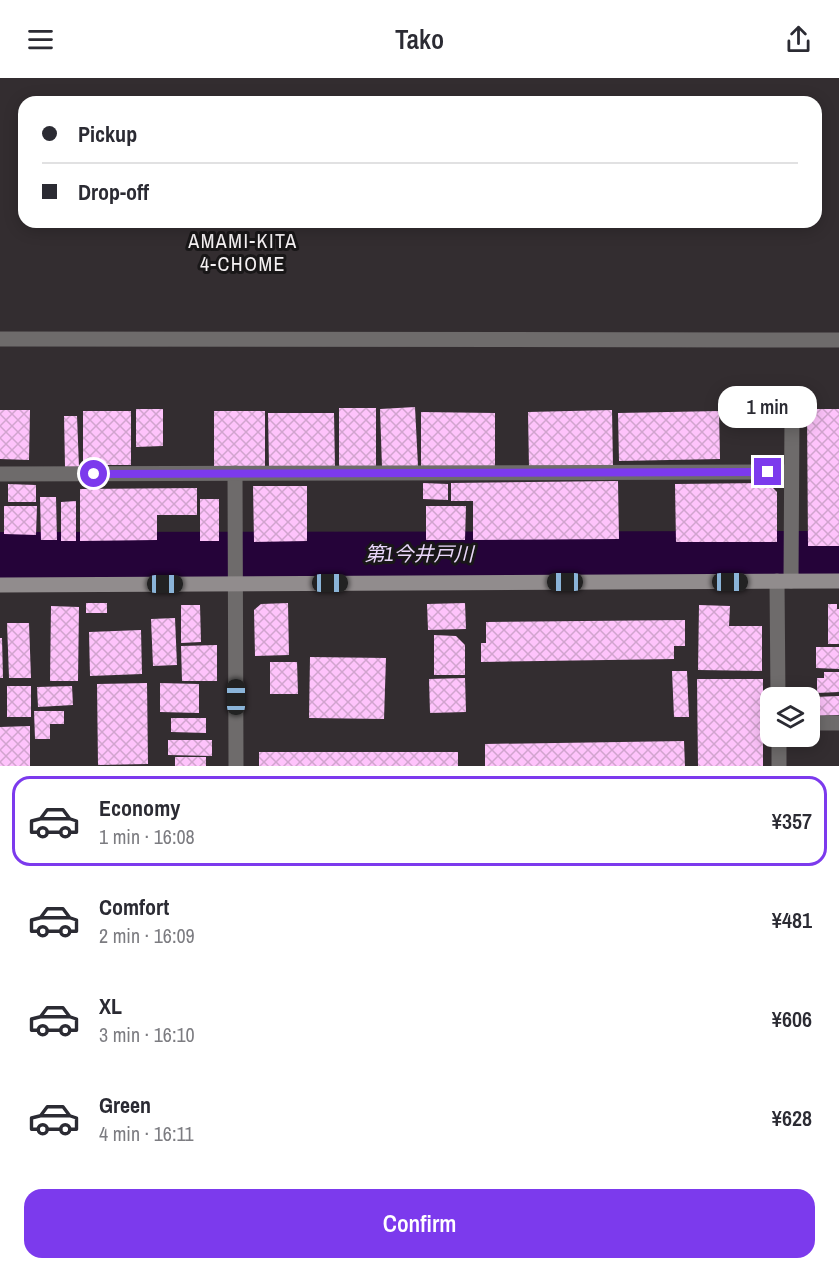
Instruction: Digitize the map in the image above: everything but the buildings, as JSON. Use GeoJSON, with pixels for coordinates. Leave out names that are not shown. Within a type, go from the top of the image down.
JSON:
{"type":"FeatureCollection","features":[{"type":"Feature","properties":{"kind":"street"},"geometry":{"type":"LineString","coordinates":[[0,339],[839,340]]}},
{"type":"Feature","properties":{"kind":"street"},"geometry":{"type":"LineString","coordinates":[[779,687],[786,581],[792,416]]}},
{"type":"Feature","properties":{"kind":"street"},"geometry":{"type":"LineString","coordinates":[[0,474],[791,473]]}},
{"type":"Feature","properties":{"kind":"street"},"geometry":{"type":"LineString","coordinates":[[235,474],[236,766]]}},
{"type":"Feature","properties":{"kind":"street"},"geometry":{"type":"LineString","coordinates":[[0,585],[236,582],[839,581]]}},
{"type":"Feature","properties":{"kind":"street"},"geometry":{"type":"LineString","coordinates":[[820,723],[839,723]]}},
{"type":"Feature","properties":{"kind":"street"},"geometry":{"type":"LineString","coordinates":[[779,747],[779,766]]}},
{"type":"Feature","properties":{"kind":"waterway","name":"第1今井戸川"},"geometry":{"type":"LineString","coordinates":[[0,555],[839,554]]}},
{"type":"Feature","properties":{"kind":"district","name":"AMAMI-KITA 4-CHOME"},"geometry":{"type":"Point","coordinates":[243,252]}},
{"type":"Feature","properties":{"kind":"route"},"geometry":{"type":"LineString","coordinates":[[94,474],[768,472]]}}]}
